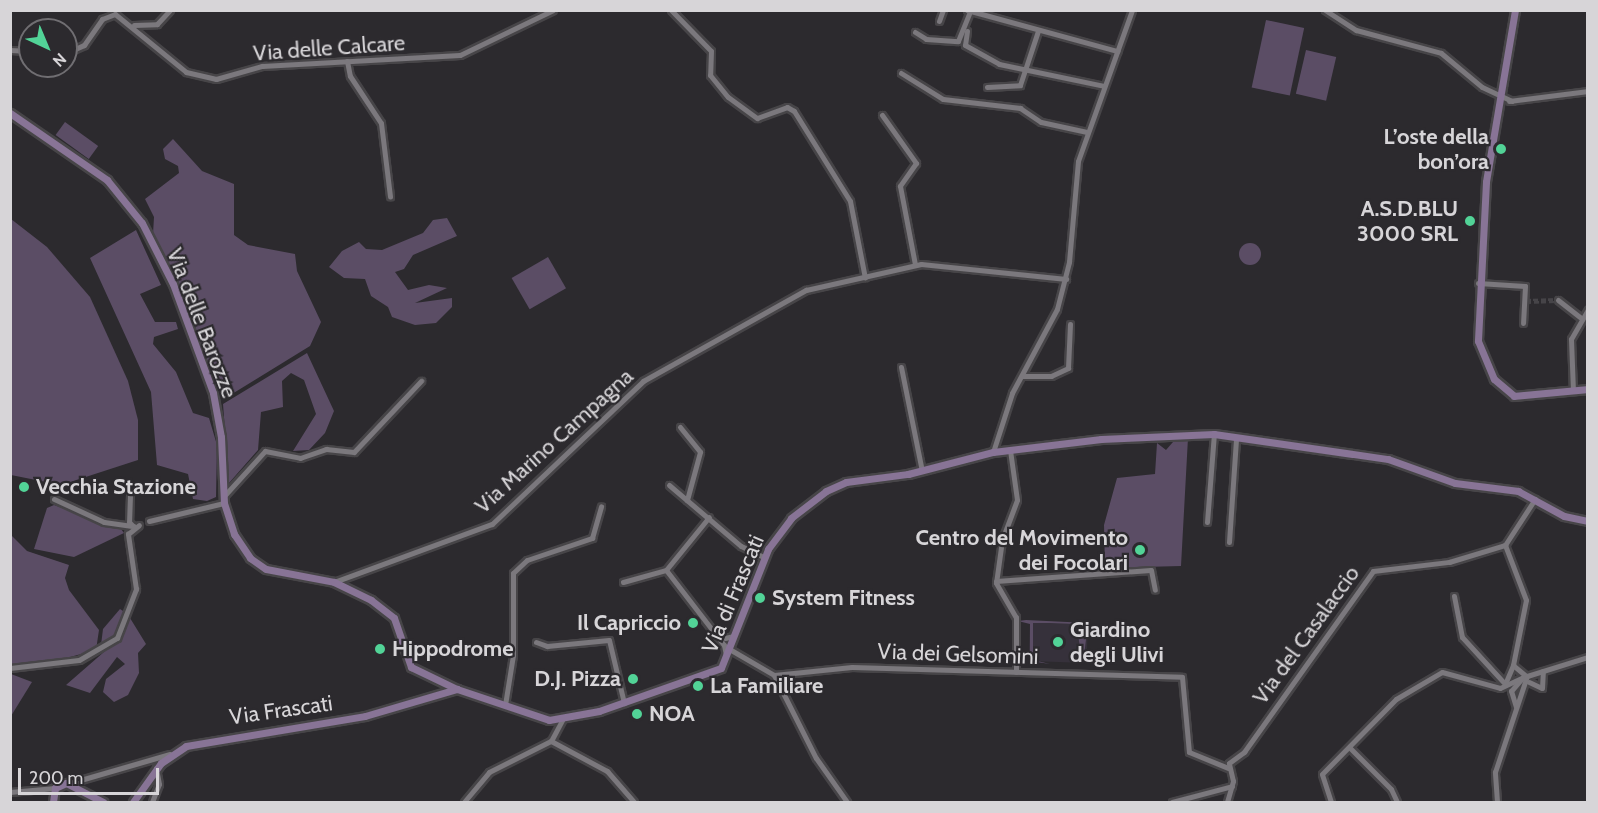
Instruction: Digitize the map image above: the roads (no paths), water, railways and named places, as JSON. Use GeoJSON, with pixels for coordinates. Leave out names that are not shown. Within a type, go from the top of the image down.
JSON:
{"type":"FeatureCollection","features":[{"type":"Feature","properties":{"kind":"main road"},"geometry":{"type":"LineString","coordinates":[[1515,10],[1486,182],[1478,283],[1478,341],[1494,379],[1519,397],[1587,389]]}},
{"type":"Feature","properties":{"kind":"main road","name":"Via delle Barozze"},"geometry":{"type":"LineString","coordinates":[[10,113],[97,172],[136,213],[173,284],[213,393],[222,437],[224,500],[234,534],[258,565],[334,582],[383,607],[394,620],[408,664],[457,689]]}},
{"type":"Feature","properties":{"kind":"main road","name":"Via di Frascati"},"geometry":{"type":"LineString","coordinates":[[562,720],[624,703],[685,677],[715,672],[726,662],[764,557],[791,518],[831,488],[922,471],[993,452],[1214,434],[1382,457],[1455,483],[1512,490],[1535,499],[1567,517],[1587,521]]}},
{"type":"Feature","properties":{"kind":"main road"},"geometry":{"type":"LineString","coordinates":[[457,689],[562,720]]}},
{"type":"Feature","properties":{"kind":"main road","name":"Via Frascati"},"geometry":{"type":"LineString","coordinates":[[133,802],[156,768],[170,754],[232,734],[365,716],[457,689]]}},
{"type":"Feature","properties":{"kind":"main road"},"geometry":{"type":"LineString","coordinates":[[53,802],[55,788],[70,783],[103,802]]}},
{"type":"Feature","properties":{"kind":"street"},"geometry":{"type":"LineString","coordinates":[[134,25],[157,24],[170,10]]}},
{"type":"Feature","properties":{"kind":"street","name":"Via delle Calcare"},"geometry":{"type":"LineString","coordinates":[[78,47],[84,45],[111,12],[134,25],[183,70],[205,78],[262,66],[460,55],[553,10]]}},
{"type":"Feature","properties":{"kind":"street"},"geometry":{"type":"LineString","coordinates":[[671,10],[711,51],[710,75],[726,95],[757,118],[787,107],[794,111],[852,206],[865,278]]}},
{"type":"Feature","properties":{"kind":"street"},"geometry":{"type":"LineString","coordinates":[[939,21],[943,10]]}},
{"type":"Feature","properties":{"kind":"street"},"geometry":{"type":"LineString","coordinates":[[993,452],[1010,397],[1054,318],[1066,279],[1076,174],[1087,132],[1132,10]]}},
{"type":"Feature","properties":{"kind":"street"},"geometry":{"type":"LineString","coordinates":[[1324,10],[1356,30],[1440,53],[1501,100],[1512,101],[1587,91]]}},
{"type":"Feature","properties":{"kind":"street"},"geometry":{"type":"LineString","coordinates":[[915,32],[926,39],[958,41],[969,11],[1117,51]]}},
{"type":"Feature","properties":{"kind":"street"},"geometry":{"type":"LineString","coordinates":[[967,31],[967,47],[999,64],[1026,67],[1104,86]]}},
{"type":"Feature","properties":{"kind":"street"},"geometry":{"type":"LineString","coordinates":[[987,87],[1019,86],[1038,31]]}},
{"type":"Feature","properties":{"kind":"street"},"geometry":{"type":"LineString","coordinates":[[347,61],[350,76],[381,123],[390,196]]}},
{"type":"Feature","properties":{"kind":"street"},"geometry":{"type":"LineString","coordinates":[[901,73],[943,99],[1020,108],[1040,122],[1087,132]]}},
{"type":"Feature","properties":{"kind":"street"},"geometry":{"type":"LineString","coordinates":[[882,115],[916,163],[900,186],[915,265]]}},
{"type":"Feature","properties":{"kind":"street","name":"Via Marino Campagna"},"geometry":{"type":"LineString","coordinates":[[334,582],[488,526],[646,380],[806,290],[915,265],[966,265],[1066,279]]}},
{"type":"Feature","properties":{"kind":"street"},"geometry":{"type":"LineString","coordinates":[[1478,283],[1525,286],[1523,323]]}},
{"type":"Feature","properties":{"kind":"street"},"geometry":{"type":"LineString","coordinates":[[1558,300],[1580,317]]}},
{"type":"Feature","properties":{"kind":"street"},"geometry":{"type":"LineString","coordinates":[[1573,391],[1570,339],[1580,317],[1587,309]]}},
{"type":"Feature","properties":{"kind":"street"},"geometry":{"type":"LineString","coordinates":[[1023,376],[1051,376],[1068,368],[1070,324]]}},
{"type":"Feature","properties":{"kind":"street"},"geometry":{"type":"LineString","coordinates":[[901,367],[922,471]]}},
{"type":"Feature","properties":{"kind":"street"},"geometry":{"type":"LineString","coordinates":[[150,521],[224,500],[265,451],[300,458],[324,449],[353,453],[421,381]]}},
{"type":"Feature","properties":{"kind":"street"},"geometry":{"type":"LineString","coordinates":[[680,427],[700,452],[687,500]]}},
{"type":"Feature","properties":{"kind":"street"},"geometry":{"type":"LineString","coordinates":[[1207,522],[1214,434]]}},
{"type":"Feature","properties":{"kind":"street"},"geometry":{"type":"LineString","coordinates":[[1229,542],[1236,438]]}},
{"type":"Feature","properties":{"kind":"street"},"geometry":{"type":"LineString","coordinates":[[1010,450],[1017,500],[1002,540],[996,588],[1016,617],[1016,672]]}},
{"type":"Feature","properties":{"kind":"street"},"geometry":{"type":"LineString","coordinates":[[669,485],[741,546],[764,557]]}},
{"type":"Feature","properties":{"kind":"street"},"geometry":{"type":"LineString","coordinates":[[130,495],[129,522],[136,526]]}},
{"type":"Feature","properties":{"kind":"street"},"geometry":{"type":"LineString","coordinates":[[54,499],[104,522],[136,526]]}},
{"type":"Feature","properties":{"kind":"street"},"geometry":{"type":"LineString","coordinates":[[1504,686],[1513,665],[1526,603],[1505,545],[1535,499]]}},
{"type":"Feature","properties":{"kind":"street"},"geometry":{"type":"LineString","coordinates":[[505,705],[513,655],[513,573],[527,561],[592,538],[601,506]]}},
{"type":"Feature","properties":{"kind":"street"},"geometry":{"type":"LineString","coordinates":[[622,582],[666,570],[709,517]]}},
{"type":"Feature","properties":{"kind":"street"},"geometry":{"type":"LineString","coordinates":[[10,668],[79,660],[117,639],[136,589],[128,536],[136,526]]}},
{"type":"Feature","properties":{"kind":"street","name":"Via del Casalaccio"},"geometry":{"type":"LineString","coordinates":[[1228,768],[1373,570],[1449,562],[1505,545]]}},
{"type":"Feature","properties":{"kind":"street"},"geometry":{"type":"LineString","coordinates":[[666,570],[730,651],[774,675],[816,758],[847,802]]}},
{"type":"Feature","properties":{"kind":"street"},"geometry":{"type":"LineString","coordinates":[[996,581],[1151,570],[1155,590]]}},
{"type":"Feature","properties":{"kind":"street"},"geometry":{"type":"LineString","coordinates":[[1454,596],[1462,637],[1504,686]]}},
{"type":"Feature","properties":{"kind":"street"},"geometry":{"type":"LineString","coordinates":[[717,635],[725,638],[734,636]]}},
{"type":"Feature","properties":{"kind":"street"},"geometry":{"type":"LineString","coordinates":[[725,638],[730,651]]}},
{"type":"Feature","properties":{"kind":"street"},"geometry":{"type":"LineString","coordinates":[[536,642],[547,646],[609,640],[624,703]]}},
{"type":"Feature","properties":{"kind":"street"},"geometry":{"type":"LineString","coordinates":[[1331,802],[1322,776],[1390,704],[1438,673],[1504,686],[1587,657]]}},
{"type":"Feature","properties":{"kind":"street"},"geometry":{"type":"LineString","coordinates":[[1513,665],[1520,670],[1525,679],[1542,688],[1543,671]]}},
{"type":"Feature","properties":{"kind":"street","name":"Via dei Gelsomini"},"geometry":{"type":"LineString","coordinates":[[774,675],[852,667],[1182,677],[1189,752],[1228,768]]}},
{"type":"Feature","properties":{"kind":"street"},"geometry":{"type":"LineString","coordinates":[[1504,686],[1520,670]]}},
{"type":"Feature","properties":{"kind":"street"},"geometry":{"type":"LineString","coordinates":[[1497,802],[1494,776],[1511,722],[1514,706],[1511,691],[1525,679]]}},
{"type":"Feature","properties":{"kind":"street"},"geometry":{"type":"LineString","coordinates":[[464,802],[489,772],[550,741],[562,720]]}},
{"type":"Feature","properties":{"kind":"street"},"geometry":{"type":"LineString","coordinates":[[550,741],[607,771],[634,802]]}},
{"type":"Feature","properties":{"kind":"street"},"geometry":{"type":"LineString","coordinates":[[1350,748],[1390,787],[1397,802]]}},
{"type":"Feature","properties":{"kind":"street"},"geometry":{"type":"LineString","coordinates":[[70,783],[170,754]]}},
{"type":"Feature","properties":{"kind":"street"},"geometry":{"type":"LineString","coordinates":[[152,802],[159,784],[156,768]]}},
{"type":"Feature","properties":{"kind":"street"},"geometry":{"type":"LineString","coordinates":[[1227,802],[1232,786],[1228,768]]}},
{"type":"Feature","properties":{"kind":"street"},"geometry":{"type":"LineString","coordinates":[[1172,802],[1232,786]]}},
{"type":"Feature","properties":{"kind":"street"},"geometry":{"type":"LineString","coordinates":[[10,792],[55,788]]}},
{"type":"Feature","properties":{"kind":"tunnel"},"geometry":{"type":"LineString","coordinates":[[1526,301],[1558,300]]}},
{"type":"Feature","properties":{"kind":"place","name":"L’oste della bon’ora"},"geometry":{"type":"Point","coordinates":[1501,149]}},
{"type":"Feature","properties":{"kind":"place","name":"A.S.D.BLU 3000 SRL"},"geometry":{"type":"Point","coordinates":[1470,221]}},
{"type":"Feature","properties":{"kind":"place","name":"Vecchia Stazione"},"geometry":{"type":"Point","coordinates":[24,487]}},
{"type":"Feature","properties":{"kind":"place","name":"Centro del Movimento dei Focolari"},"geometry":{"type":"Point","coordinates":[1140,550]}},
{"type":"Feature","properties":{"kind":"place","name":"System Fitness"},"geometry":{"type":"Point","coordinates":[760,598]}},
{"type":"Feature","properties":{"kind":"place","name":"Il Capriccio"},"geometry":{"type":"Point","coordinates":[693,623]}},
{"type":"Feature","properties":{"kind":"place","name":"Giardino degli Ulivi"},"geometry":{"type":"Point","coordinates":[1058,642]}},
{"type":"Feature","properties":{"kind":"place","name":"Hippodrome"},"geometry":{"type":"Point","coordinates":[380,649]}},
{"type":"Feature","properties":{"kind":"place","name":"D.J. Pizza"},"geometry":{"type":"Point","coordinates":[633,679]}},
{"type":"Feature","properties":{"kind":"place","name":"La Familiare"},"geometry":{"type":"Point","coordinates":[698,686]}},
{"type":"Feature","properties":{"kind":"place","name":"NOA"},"geometry":{"type":"Point","coordinates":[637,714]}}]}
